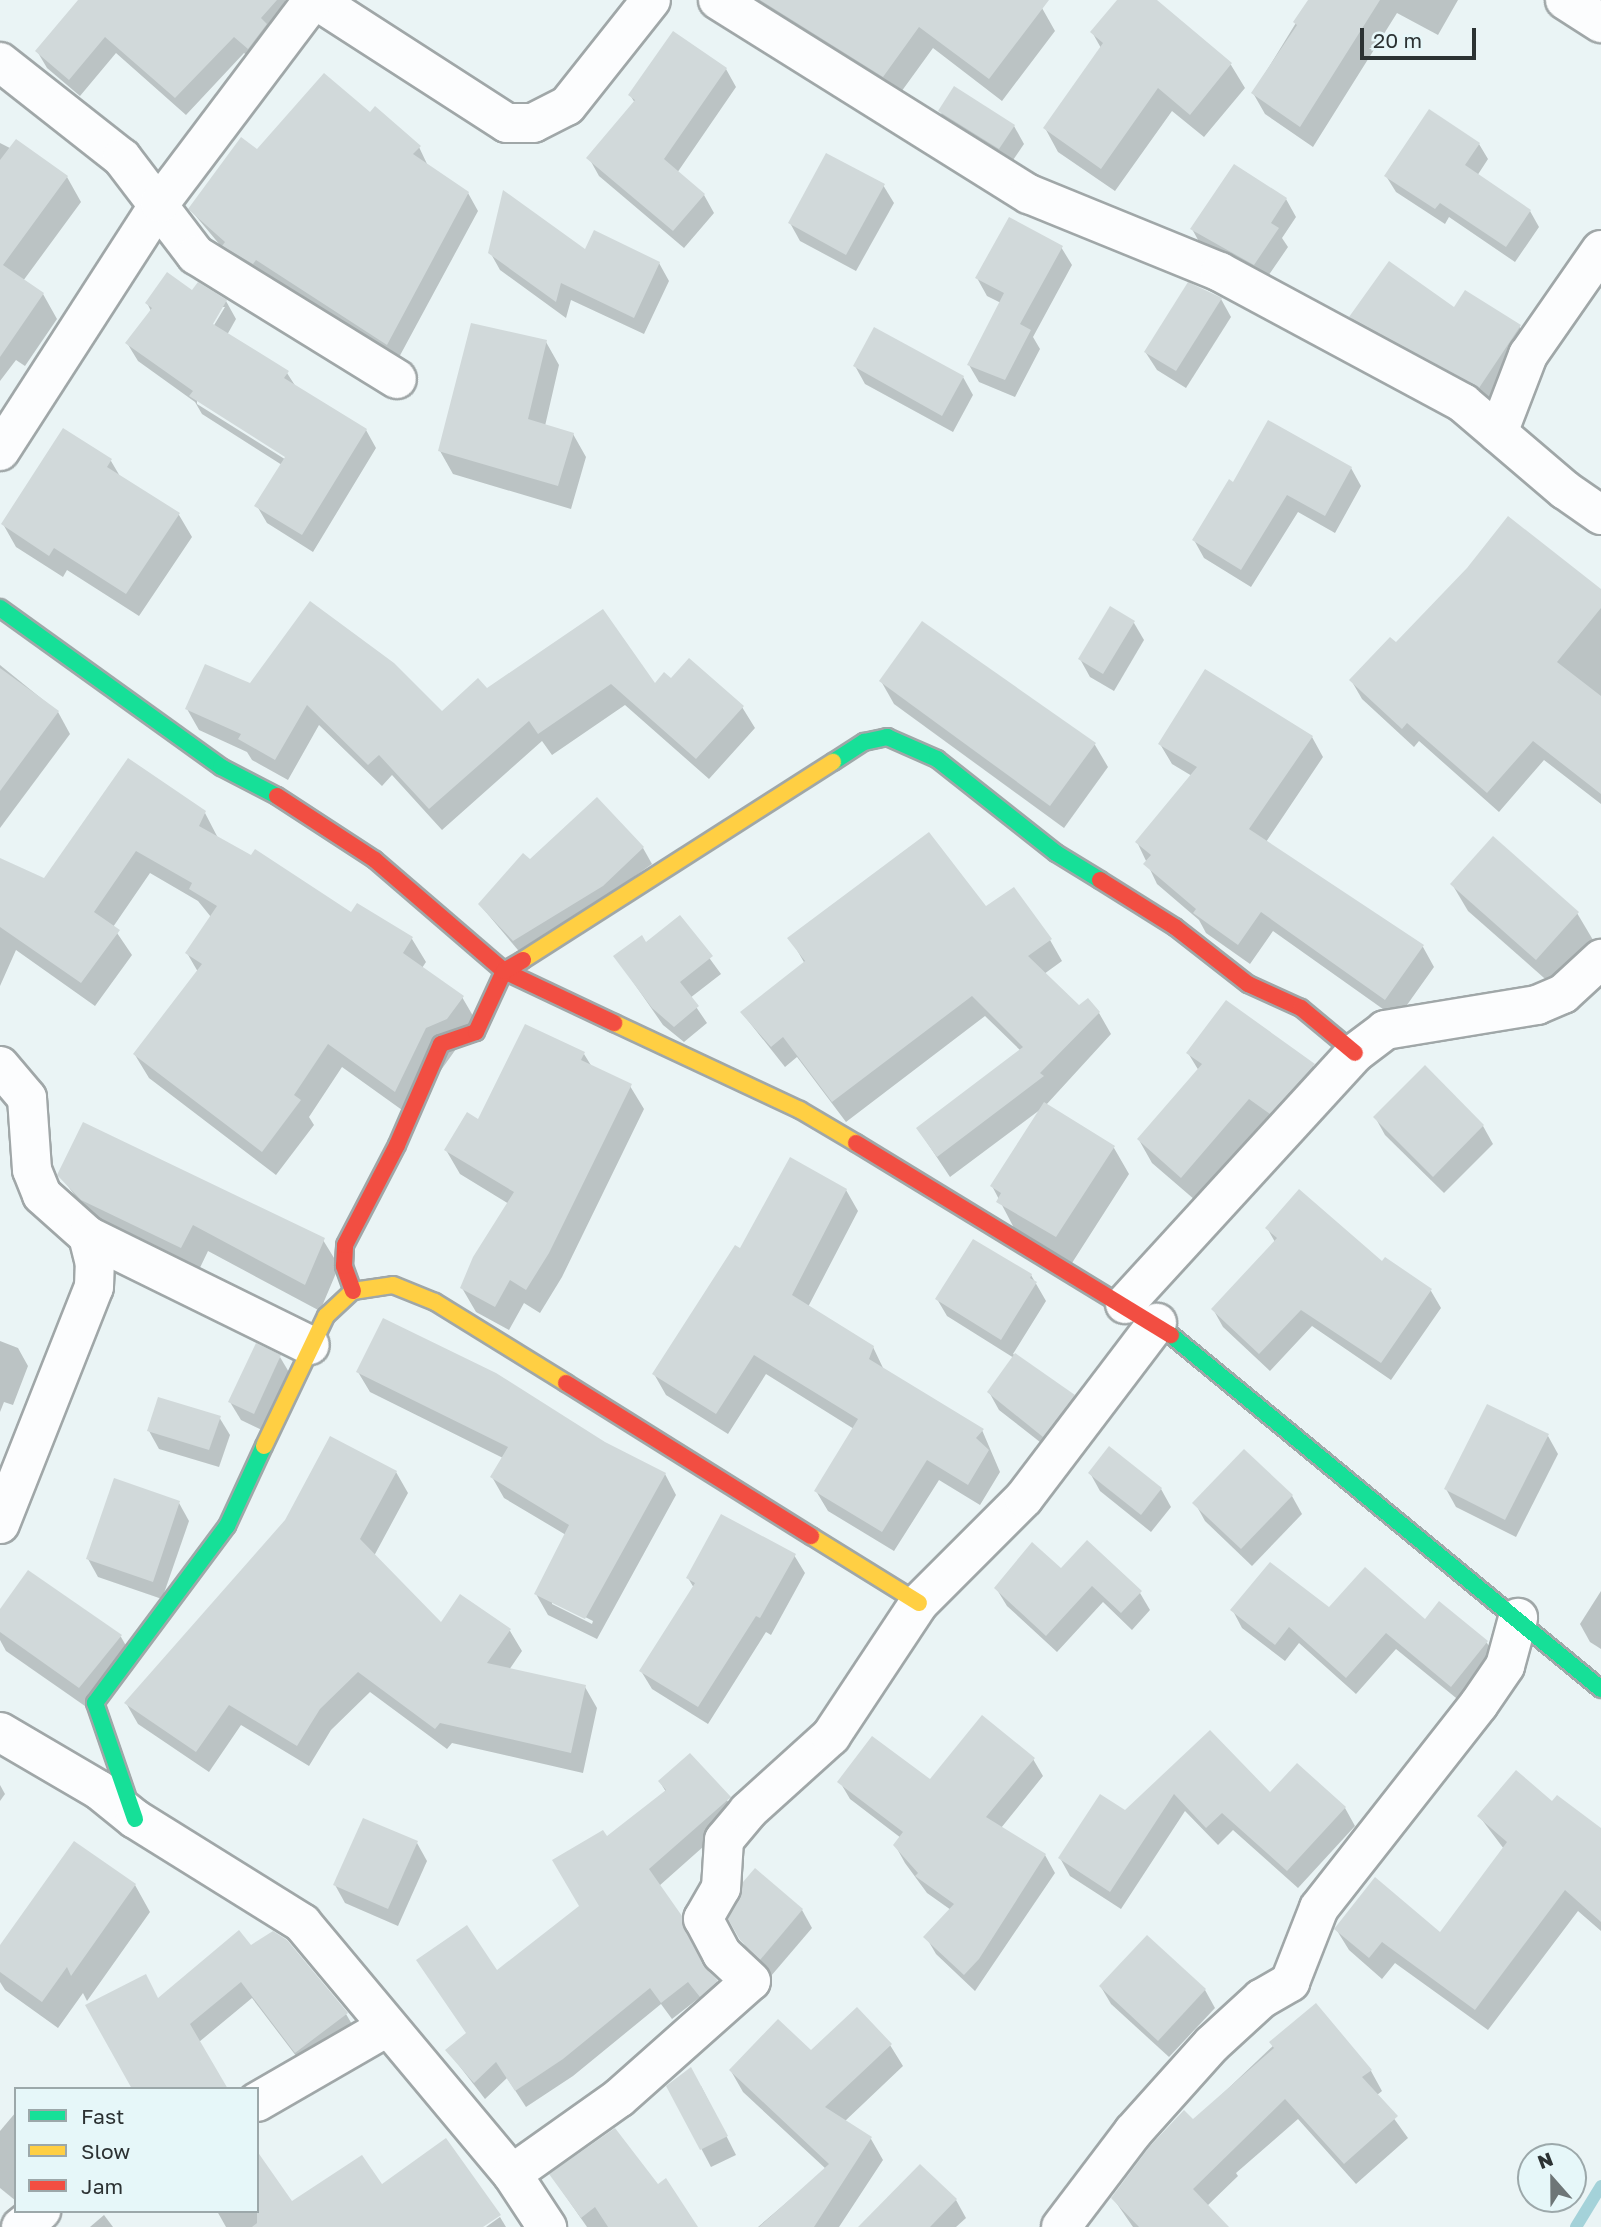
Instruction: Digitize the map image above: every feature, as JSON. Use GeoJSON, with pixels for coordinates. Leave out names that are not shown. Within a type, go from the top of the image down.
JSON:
{"type":"FeatureCollection","features":[{"type":"Feature","properties":{"kind":"street"},"geometry":{"type":"LineString","coordinates":[[0,451],[160,204],[315,0],[507,123],[533,123],[567,106],[651,0]]}},
{"type":"Feature","properties":{"kind":"street"},"geometry":{"type":"LineString","coordinates":[[718,0],[1028,194],[1220,272],[1463,403],[1601,515]]}},
{"type":"Feature","properties":{"kind":"street"},"geometry":{"type":"LineString","coordinates":[[1565,0],[1601,23]]}},
{"type":"Feature","properties":{"kind":"street"},"geometry":{"type":"LineString","coordinates":[[0,62],[122,158],[160,204],[195,255],[397,379]]}},
{"type":"Feature","properties":{"kind":"street"},"geometry":{"type":"LineString","coordinates":[[1498,433],[1528,355],[1601,250]]}},
{"type":"Feature","properties":{"kind":"street"},"geometry":{"type":"LineString","coordinates":[[0,608],[221,767],[295,805],[375,860],[504,971],[800,1110],[1141,1314],[1518,1618],[1601,1689]]}},
{"type":"Feature","properties":{"kind":"street"},"geometry":{"type":"LineString","coordinates":[[353,1291],[344,1266],[345,1245],[397,1145],[441,1044],[476,1032],[504,971],[567,936],[864,742],[887,737],[937,760],[1056,853],[1175,927],[1248,984],[1301,1008],[1355,1053]]}},
{"type":"Feature","properties":{"kind":"street"},"geometry":{"type":"LineString","coordinates":[[512,2174],[619,2098],[751,1981],[722,1954],[703,1919],[720,1888],[724,1840],[748,1811],[831,1736],[919,1603],[1024,1498],[1141,1314],[1355,1053],[1385,1030],[1537,1005],[1563,994],[1601,959]]}},
{"type":"Feature","properties":{"kind":"street"},"geometry":{"type":"LineString","coordinates":[[0,1066],[27,1098],[33,1170],[42,1195],[89,1236],[310,1345]]}},
{"type":"Feature","properties":{"kind":"street"},"geometry":{"type":"LineString","coordinates":[[0,1524],[94,1287],[95,1264],[89,1236]]}},
{"type":"Feature","properties":{"kind":"street"},"geometry":{"type":"LineString","coordinates":[[135,1819],[95,1703],[138,1651],[227,1526],[310,1345],[326,1316],[353,1291],[393,1285],[435,1302],[919,1603]]}},
{"type":"Feature","properties":{"kind":"street"},"geometry":{"type":"LineString","coordinates":[[1061,2227],[1133,2132],[1212,2044],[1261,1999],[1290,1982],[1319,1908],[1479,1704],[1505,1666],[1518,1618]]}},
{"type":"Feature","properties":{"kind":"street"},"geometry":{"type":"LineString","coordinates":[[0,1732],[99,1790],[135,1819],[302,1923],[512,2174],[539,2224]]}},
{"type":"Feature","properties":{"kind":"street"},"geometry":{"type":"LineString","coordinates":[[259,2101],[387,2027]]}},
{"type":"Feature","properties":{"kind":"street"},"geometry":{"type":"LineString","coordinates":[[21,2227],[38,2213]]}},
{"type":"Feature","properties":{"kind":"building"},"geometry":{"type":"Polygon","coordinates":[[[78,0],[277,0],[261,18],[267,24],[248,49],[234,37],[175,98],[105,37],[69,80],[35,51],[78,0]]]}},
{"type":"Feature","properties":{"kind":"building"},"geometry":{"type":"Polygon","coordinates":[[[760,0],[1049,0],[989,79],[919,27],[883,77],[760,0]]]}},
{"type":"Feature","properties":{"kind":"building"},"geometry":{"type":"Polygon","coordinates":[[[1117,0],[1157,0],[1232,63],[1190,115],[1158,88],[1101,169],[1043,128],[1103,43],[1090,32],[1117,0]]]}},
{"type":"Feature","properties":{"kind":"building"},"geometry":{"type":"Polygon","coordinates":[[[1308,0],[1380,0],[1300,127],[1251,93],[1297,25],[1293,22],[1308,0]]]}},
{"type":"Feature","properties":{"kind":"building"},"geometry":{"type":"Polygon","coordinates":[[[673,31],[727,68],[664,159],[705,194],[673,231],[586,158],[635,100],[628,95],[673,31]]]}},
{"type":"Feature","properties":{"kind":"building"},"geometry":{"type":"Polygon","coordinates":[[[324,73],[370,112],[375,106],[421,146],[413,154],[469,192],[387,345],[256,260],[253,264],[222,246],[225,242],[188,209],[241,137],[257,149],[324,73]]]}},
{"type":"Feature","properties":{"kind":"building"},"geometry":{"type":"Polygon","coordinates":[[[954,86],[1015,125],[999,149],[938,111],[954,86]]]}},
{"type":"Feature","properties":{"kind":"building"},"geometry":{"type":"Polygon","coordinates":[[[1429,109],[1480,143],[1465,165],[1531,210],[1506,247],[1440,203],[1435,209],[1384,176],[1429,109]]]}},
{"type":"Feature","properties":{"kind":"building"},"geometry":{"type":"Polygon","coordinates":[[[16,139],[68,176],[3,265],[44,293],[0,357],[0,160],[16,139]]]}},
{"type":"Feature","properties":{"kind":"building"},"geometry":{"type":"Polygon","coordinates":[[[826,153],[885,184],[846,255],[788,223],[826,153]]]}},
{"type":"Feature","properties":{"kind":"building"},"geometry":{"type":"Polygon","coordinates":[[[1234,164],[1287,198],[1271,223],[1279,228],[1254,265],[1190,229],[1234,164]]]}},
{"type":"Feature","properties":{"kind":"building"},"geometry":{"type":"Polygon","coordinates":[[[503,190],[585,249],[594,230],[660,262],[634,318],[561,283],[556,302],[488,253],[503,190]]]}},
{"type":"Feature","properties":{"kind":"building"},"geometry":{"type":"Polygon","coordinates":[[[1009,217],[1063,246],[1020,324],[1031,330],[1005,380],[967,365],[1004,293],[975,278],[1009,217]]]}},
{"type":"Feature","properties":{"kind":"building"},"geometry":{"type":"Polygon","coordinates":[[[1389,261],[1454,307],[1465,290],[1521,325],[1479,388],[1349,317],[1389,261]]]}},
{"type":"Feature","properties":{"kind":"building"},"geometry":{"type":"Polygon","coordinates":[[[167,272],[192,290],[198,282],[227,300],[213,324],[289,371],[284,378],[367,429],[302,535],[254,506],[285,457],[189,396],[193,391],[125,343],[152,308],[145,303],[167,272]]]}},
{"type":"Feature","properties":{"kind":"building"},"geometry":{"type":"Polygon","coordinates":[[[1188,282],[1222,298],[1176,371],[1144,352],[1188,282]]]}},
{"type":"Feature","properties":{"kind":"building"},"geometry":{"type":"Polygon","coordinates":[[[471,323],[547,340],[528,419],[574,433],[558,486],[438,451],[471,323]]]}},
{"type":"Feature","properties":{"kind":"building"},"geometry":{"type":"Polygon","coordinates":[[[874,327],[964,376],[942,416],[853,366],[874,327]]]}},
{"type":"Feature","properties":{"kind":"building"},"geometry":{"type":"Polygon","coordinates":[[[1268,420],[1352,467],[1325,516],[1287,495],[1241,570],[1192,540],[1229,479],[1233,482],[1268,420]]]}},
{"type":"Feature","properties":{"kind":"building"},"geometry":{"type":"Polygon","coordinates":[[[63,428],[112,459],[107,467],[180,513],[126,594],[54,548],[49,556],[1,524],[63,428]]]}},
{"type":"Feature","properties":{"kind":"building"},"geometry":{"type":"Polygon","coordinates":[[[1508,516],[1601,589],[1601,608],[1557,662],[1601,696],[1601,794],[1533,741],[1487,793],[1407,723],[1402,729],[1349,680],[1390,637],[1396,642],[1467,568],[1508,516]]]}},
{"type":"Feature","properties":{"kind":"building"},"geometry":{"type":"Polygon","coordinates":[[[310,601],[394,663],[442,711],[478,678],[487,688],[603,609],[655,683],[664,672],[671,678],[689,658],[744,706],[696,759],[611,684],[538,734],[529,721],[429,809],[379,755],[368,765],[307,705],[275,760],[238,739],[241,734],[185,709],[205,664],[250,683],[310,601]]]}},
{"type":"Feature","properties":{"kind":"building"},"geometry":{"type":"Polygon","coordinates":[[[1110,606],[1135,621],[1103,674],[1078,659],[1110,606]]]}},
{"type":"Feature","properties":{"kind":"building"},"geometry":{"type":"Polygon","coordinates":[[[922,621],[1096,743],[1050,806],[879,681],[922,621]]]}},
{"type":"Feature","properties":{"kind":"building"},"geometry":{"type":"Polygon","coordinates":[[[0,668],[59,711],[0,791],[0,668]]]}},
{"type":"Feature","properties":{"kind":"building"},"geometry":{"type":"Polygon","coordinates":[[[1205,669],[1313,736],[1249,829],[1424,945],[1385,1000],[1261,912],[1238,945],[1193,913],[1196,909],[1143,864],[1151,855],[1135,842],[1197,767],[1158,744],[1205,669]]]}},
{"type":"Feature","properties":{"kind":"building"},"geometry":{"type":"Polygon","coordinates":[[[128,758],[206,811],[199,826],[251,855],[255,849],[351,912],[357,903],[413,937],[403,953],[464,996],[447,1019],[426,1028],[395,1092],[328,1044],[294,1095],[301,1100],[262,1152],[133,1054],[202,964],[185,953],[217,906],[189,889],[192,883],[136,851],[94,912],[120,930],[81,983],[0,927],[0,858],[44,878],[128,758]]]}},
{"type":"Feature","properties":{"kind":"building"},"geometry":{"type":"Polygon","coordinates":[[[597,797],[644,847],[603,886],[513,941],[478,904],[523,853],[530,859],[597,797]]]}},
{"type":"Feature","properties":{"kind":"building"},"geometry":{"type":"Polygon","coordinates":[[[929,832],[986,906],[1014,887],[1052,939],[1028,956],[1079,1005],[1088,998],[1100,1012],[1040,1073],[1044,1076],[937,1157],[916,1128],[1023,1047],[972,996],[832,1102],[783,1037],[771,1047],[740,1012],[805,961],[787,938],[929,832]]]}},
{"type":"Feature","properties":{"kind":"building"},"geometry":{"type":"Polygon","coordinates":[[[1493,836],[1579,912],[1536,960],[1450,884],[1493,836]]]}},
{"type":"Feature","properties":{"kind":"building"},"geometry":{"type":"Polygon","coordinates":[[[680,915],[713,956],[680,982],[699,1006],[674,1027],[652,1008],[613,956],[642,935],[646,942],[680,915]]]}},
{"type":"Feature","properties":{"kind":"building"},"geometry":{"type":"Polygon","coordinates":[[[1226,1000],[1315,1064],[1270,1114],[1249,1099],[1181,1178],[1137,1139],[1202,1064],[1186,1053],[1226,1000]]]}},
{"type":"Feature","properties":{"kind":"building"},"geometry":{"type":"Polygon","coordinates":[[[525,1024],[585,1052],[581,1060],[632,1084],[549,1253],[526,1290],[510,1280],[495,1307],[460,1288],[473,1257],[514,1192],[444,1150],[467,1112],[478,1119],[525,1024]]]}},
{"type":"Feature","properties":{"kind":"building"},"geometry":{"type":"Polygon","coordinates":[[[1425,1065],[1484,1125],[1433,1177],[1373,1117],[1425,1065]]]}},
{"type":"Feature","properties":{"kind":"building"},"geometry":{"type":"Polygon","coordinates":[[[1044,1102],[1115,1146],[1056,1237],[996,1202],[1001,1193],[990,1186],[1044,1102]]]}},
{"type":"Feature","properties":{"kind":"building"},"geometry":{"type":"Polygon","coordinates":[[[83,1122],[325,1238],[305,1285],[193,1225],[181,1248],[81,1200],[57,1175],[83,1122]]]}},
{"type":"Feature","properties":{"kind":"building"},"geometry":{"type":"Polygon","coordinates":[[[790,1157],[847,1189],[792,1295],[874,1346],[869,1359],[984,1429],[976,1438],[989,1450],[968,1485],[927,1460],[882,1532],[814,1491],[858,1419],[754,1355],[716,1414],[652,1374],[735,1245],[740,1248],[790,1157]]]}},
{"type":"Feature","properties":{"kind":"building"},"geometry":{"type":"Polygon","coordinates":[[[1299,1189],[1382,1261],[1385,1257],[1432,1289],[1381,1363],[1301,1310],[1259,1354],[1211,1309],[1277,1238],[1265,1228],[1299,1189]]]}},
{"type":"Feature","properties":{"kind":"building"},"geometry":{"type":"Polygon","coordinates":[[[973,1239],[1032,1274],[1030,1278],[1037,1282],[1001,1340],[935,1299],[973,1239]]]}},
{"type":"Feature","properties":{"kind":"building"},"geometry":{"type":"Polygon","coordinates":[[[383,1318],[496,1373],[605,1442],[666,1473],[585,1619],[534,1594],[569,1525],[490,1477],[508,1447],[356,1372],[383,1318]]]}},
{"type":"Feature","properties":{"kind":"building"},"geometry":{"type":"Polygon","coordinates":[[[256,1343],[281,1355],[254,1414],[228,1402],[256,1343]]]}},
{"type":"Feature","properties":{"kind":"building"},"geometry":{"type":"Polygon","coordinates":[[[1015,1353],[1075,1395],[1043,1437],[987,1392],[1015,1353]]]}},
{"type":"Feature","properties":{"kind":"building"},"geometry":{"type":"Polygon","coordinates":[[[158,1397],[221,1416],[209,1450],[147,1431],[158,1397]]]}},
{"type":"Feature","properties":{"kind":"building"},"geometry":{"type":"Polygon","coordinates":[[[1487,1404],[1549,1434],[1505,1520],[1444,1489],[1487,1404]]]}},
{"type":"Feature","properties":{"kind":"building"},"geometry":{"type":"Polygon","coordinates":[[[330,1436],[397,1471],[360,1539],[441,1622],[460,1594],[511,1629],[487,1663],[586,1685],[571,1753],[440,1723],[435,1729],[358,1672],[320,1709],[297,1746],[229,1705],[196,1752],[124,1703],[285,1520],[330,1436]]]}},
{"type":"Feature","properties":{"kind":"building"},"geometry":{"type":"Polygon","coordinates":[[[1109,1446],[1162,1488],[1141,1515],[1088,1473],[1109,1446]]]}},
{"type":"Feature","properties":{"kind":"building"},"geometry":{"type":"Polygon","coordinates":[[[1244,1449],[1293,1495],[1241,1549],[1192,1503],[1244,1449]]]}},
{"type":"Feature","properties":{"kind":"building"},"geometry":{"type":"Polygon","coordinates":[[[114,1478],[180,1501],[153,1582],[86,1559],[114,1478]]]}},
{"type":"Feature","properties":{"kind":"building"},"geometry":{"type":"Polygon","coordinates":[[[721,1514],[796,1554],[760,1618],[756,1616],[698,1707],[639,1671],[695,1583],[686,1578],[721,1514]]]}},
{"type":"Feature","properties":{"kind":"building"},"geometry":{"type":"Polygon","coordinates":[[[1087,1540],[1142,1591],[1121,1613],[1092,1586],[1046,1636],[994,1588],[1032,1542],[1061,1568],[1087,1540]]]}},
{"type":"Feature","properties":{"kind":"building"},"geometry":{"type":"Polygon","coordinates":[[[1270,1562],[1329,1607],[1365,1567],[1425,1619],[1439,1601],[1488,1641],[1451,1687],[1386,1633],[1346,1678],[1289,1627],[1275,1645],[1230,1610],[1270,1562]]]}},
{"type":"Feature","properties":{"kind":"building"},"geometry":{"type":"Polygon","coordinates":[[[28,1570],[122,1635],[79,1688],[0,1632],[0,1609],[28,1570]]]}},
{"type":"Feature","properties":{"kind":"building"},"geometry":{"type":"Polygon","coordinates":[[[982,1715],[1035,1758],[986,1817],[1046,1854],[979,1959],[964,1975],[923,1937],[954,1904],[915,1876],[918,1873],[893,1845],[903,1832],[837,1782],[872,1736],[930,1779],[982,1715]]]}},
{"type":"Feature","properties":{"kind":"building"},"geometry":{"type":"Polygon","coordinates":[[[1210,1730],[1270,1792],[1297,1763],[1346,1807],[1287,1871],[1222,1813],[1206,1828],[1174,1794],[1110,1892],[1058,1858],[1100,1794],[1125,1810],[1210,1730]]]}},
{"type":"Feature","properties":{"kind":"building"},"geometry":{"type":"Polygon","coordinates":[[[690,1753],[731,1797],[649,1869],[682,1916],[703,1964],[718,1981],[700,1997],[688,1982],[661,2003],[650,1988],[563,2059],[515,2091],[496,2062],[474,2083],[445,2050],[466,2033],[416,1960],[467,1925],[497,1970],[579,1906],[552,1860],[603,1830],[607,1836],[666,1790],[658,1781],[690,1753]]]}},
{"type":"Feature","properties":{"kind":"building"},"geometry":{"type":"Polygon","coordinates":[[[1516,1770],[1552,1801],[1557,1795],[1601,1828],[1601,1922],[1565,1890],[1475,2010],[1382,1942],[1369,1958],[1334,1929],[1375,1877],[1440,1932],[1507,1842],[1477,1816],[1516,1770]]]}},
{"type":"Feature","properties":{"kind":"building"},"geometry":{"type":"Polygon","coordinates":[[[363,1818],[418,1841],[388,1909],[333,1885],[363,1818]]]}},
{"type":"Feature","properties":{"kind":"building"},"geometry":{"type":"Polygon","coordinates":[[[74,1841],[136,1884],[71,1976],[67,1967],[42,2002],[0,1972],[0,1945],[74,1841]]]}},
{"type":"Feature","properties":{"kind":"building"},"geometry":{"type":"Polygon","coordinates":[[[755,1868],[803,1909],[760,1960],[740,1940],[728,1919],[743,1882],[755,1868]]]}},
{"type":"Feature","properties":{"kind":"building"},"geometry":{"type":"Polygon","coordinates":[[[239,1930],[251,1945],[273,1931],[287,1940],[348,2013],[295,2053],[241,1982],[190,2024],[227,2087],[131,2087],[85,2005],[146,1974],[158,1998],[239,1930]]]}},
{"type":"Feature","properties":{"kind":"building"},"geometry":{"type":"Polygon","coordinates":[[[1147,1935],[1206,1989],[1158,2041],[1099,1986],[1147,1935]]]}},
{"type":"Feature","properties":{"kind":"building"},"geometry":{"type":"Polygon","coordinates":[[[1316,2003],[1372,2070],[1362,2077],[1398,2116],[1344,2164],[1285,2099],[1193,2189],[1229,2227],[1139,2227],[1111,2198],[1150,2146],[1184,2110],[1193,2119],[1274,2048],[1269,2042],[1316,2003]]]}},
{"type":"Feature","properties":{"kind":"building"},"geometry":{"type":"Polygon","coordinates":[[[857,2007],[892,2044],[825,2107],[872,2137],[814,2227],[759,2227],[829,2164],[729,2070],[778,2019],[811,2050],[857,2007]]]}},
{"type":"Feature","properties":{"kind":"building"},"geometry":{"type":"Polygon","coordinates":[[[691,2067],[728,2136],[700,2150],[666,2086],[691,2067]]]}},
{"type":"Feature","properties":{"kind":"building"},"geometry":{"type":"Polygon","coordinates":[[[615,2128],[658,2184],[666,2178],[698,2227],[608,2227],[595,2207],[581,2218],[549,2174],[615,2128]]]}},
{"type":"Feature","properties":{"kind":"building"},"geometry":{"type":"Polygon","coordinates":[[[446,2138],[501,2215],[483,2227],[252,2227],[257,2223],[259,2213],[259,2154],[292,2201],[362,2155],[382,2184],[446,2138]]]}},
{"type":"Feature","properties":{"kind":"building"},"geometry":{"type":"Polygon","coordinates":[[[920,2164],[957,2199],[930,2227],[858,2227],[920,2164]]]}},
{"type":"Feature","properties":{"kind":"waterway"},"geometry":{"type":"LineString","coordinates":[[1576,2227],[1601,2186]]}},
{"type":"Feature","properties":{"kind":"traffic: fast"},"geometry":{"type":"LineString","coordinates":[[0,608],[221,767],[277,796]]}},
{"type":"Feature","properties":{"kind":"traffic: fast"},"geometry":{"type":"LineString","coordinates":[[833,762],[864,742],[887,737],[937,759],[1056,853],[1100,880]]}},
{"type":"Feature","properties":{"kind":"traffic: fast"},"geometry":{"type":"LineString","coordinates":[[1171,1335],[1601,1689]]}},
{"type":"Feature","properties":{"kind":"traffic: fast"},"geometry":{"type":"LineString","coordinates":[[135,1819],[95,1703],[227,1526],[264,1446]]}},
{"type":"Feature","properties":{"kind":"traffic: slow"},"geometry":{"type":"LineString","coordinates":[[523,960],[833,762]]}},
{"type":"Feature","properties":{"kind":"traffic: slow"},"geometry":{"type":"LineString","coordinates":[[614,1023],[800,1110],[856,1143]]}},
{"type":"Feature","properties":{"kind":"traffic: slow"},"geometry":{"type":"LineString","coordinates":[[264,1446],[326,1316],[353,1291],[393,1285],[435,1302],[566,1383]]}},
{"type":"Feature","properties":{"kind":"traffic: slow"},"geometry":{"type":"LineString","coordinates":[[811,1536],[919,1603]]}},
{"type":"Feature","properties":{"kind":"traffic: jam"},"geometry":{"type":"LineString","coordinates":[[277,796],[375,860],[504,971],[614,1023]]}},
{"type":"Feature","properties":{"kind":"traffic: jam"},"geometry":{"type":"LineString","coordinates":[[1100,880],[1175,927],[1248,984],[1301,1008],[1355,1053]]}},
{"type":"Feature","properties":{"kind":"traffic: jam"},"geometry":{"type":"LineString","coordinates":[[353,1291],[344,1266],[345,1245],[397,1145],[441,1044],[476,1032],[504,971],[523,960]]}},
{"type":"Feature","properties":{"kind":"traffic: jam"},"geometry":{"type":"LineString","coordinates":[[856,1143],[1171,1335]]}},
{"type":"Feature","properties":{"kind":"traffic: jam"},"geometry":{"type":"LineString","coordinates":[[566,1383],[811,1536]]}}]}
